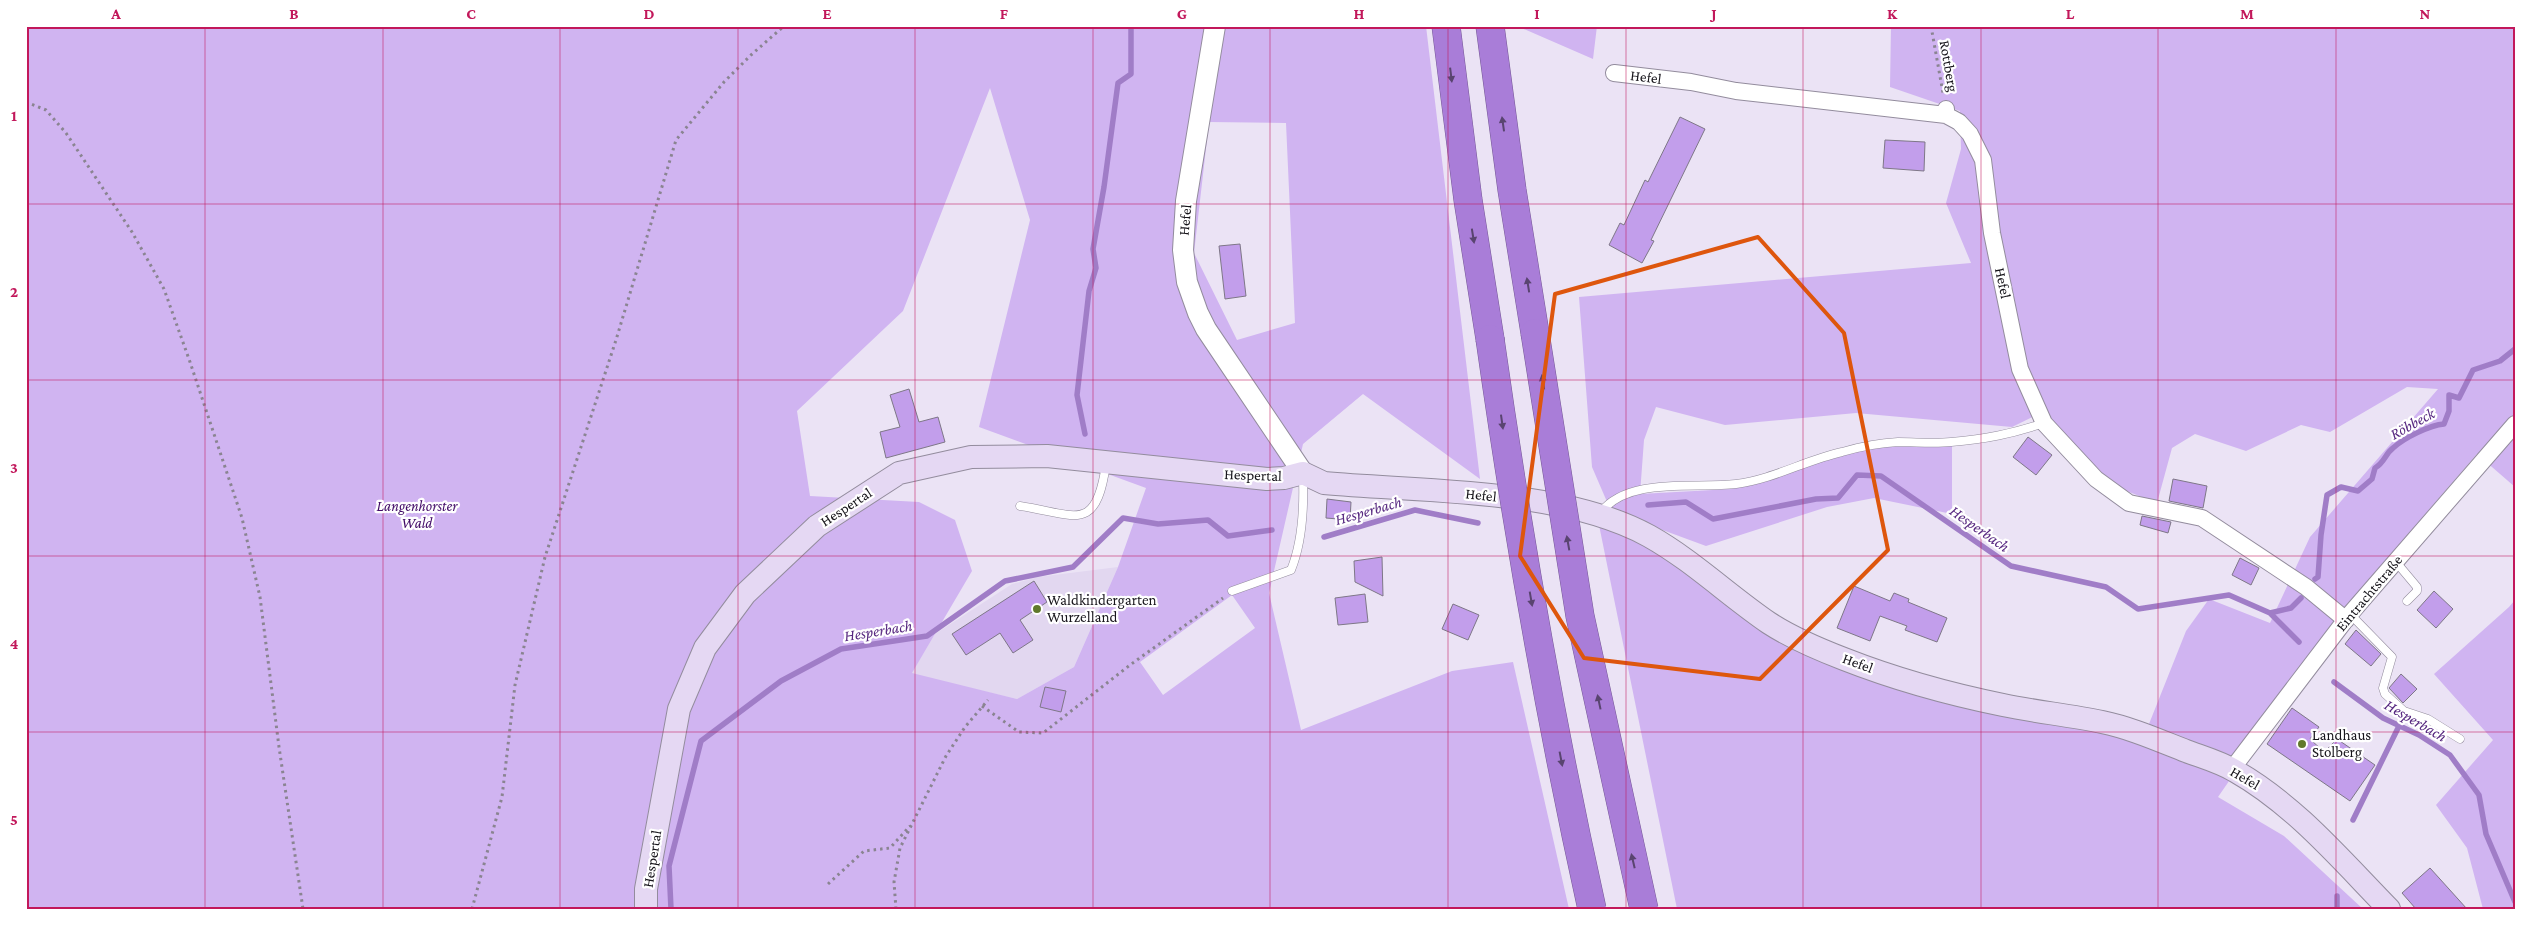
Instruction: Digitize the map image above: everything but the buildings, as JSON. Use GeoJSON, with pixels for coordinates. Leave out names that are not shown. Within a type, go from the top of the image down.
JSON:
{"type":"FeatureCollection","features":[{"type":"Feature","properties":{"kind":"highway"},"geometry":{"type":"LineString","coordinates":[[1446,26],[1468,200],[1510,484],[1571,815],[1592,909]]}},
{"type":"Feature","properties":{"kind":"highway"},"geometry":{"type":"LineString","coordinates":[[1490,26],[1511,181],[1580,616],[1644,909]]}},
{"type":"Feature","properties":{"kind":"main road","name":"Hespertal"},"geometry":{"type":"LineString","coordinates":[[646,909],[646,888],[679,709],[705,648],[745,594],[817,526],[899,473],[970,457],[1047,456],[1267,479],[1284,478],[1303,473]]}},
{"type":"Feature","properties":{"kind":"main road","name":"Hefel"},"geometry":{"type":"LineString","coordinates":[[1303,473],[1324,483],[1496,496],[1548,504],[1599,515],[1648,536],[1671,549],[1770,624],[1794,637],[1845,659],[1903,680],[1984,700],[2104,722],[2135,731],[2232,769],[2264,789],[2292,811],[2389,909]]}},
{"type":"Feature","properties":{"kind":"street","name":"Hefel"},"geometry":{"type":"LineString","coordinates":[[1215,26],[1186,201],[1183,250],[1187,282],[1206,329],[1303,473]]}},
{"type":"Feature","properties":{"kind":"street","name":"Hefel"},"geometry":{"type":"LineString","coordinates":[[1614,73],[1691,82],[1736,91],[1946,112],[1970,134],[1983,160],[1992,233],[2020,369],[2044,423],[2096,480],[2129,503],[2202,518],[2348,617]]}},
{"type":"Feature","properties":{"kind":"street","name":"Eintrachtstraße"},"geometry":{"type":"LineString","coordinates":[[2232,769],[2348,617],[2515,424]]}},
{"type":"Feature","properties":{"kind":"lane"},"geometry":{"type":"LineString","coordinates":[[1599,515],[1609,502],[1632,492],[1694,484],[1736,484],[1778,475],[1841,452],[1896,442],[1949,443],[2001,437],[2044,423]]}},
{"type":"Feature","properties":{"kind":"lane"},"geometry":{"type":"LineString","coordinates":[[1020,506],[1071,516],[1085,513],[1095,507],[1103,486],[1107,462]]}},
{"type":"Feature","properties":{"kind":"lane"},"geometry":{"type":"LineString","coordinates":[[1232,591],[1290,570],[1297,554],[1304,495],[1303,473]]}},
{"type":"Feature","properties":{"kind":"lane"},"geometry":{"type":"LineString","coordinates":[[2396,562],[2417,586],[2417,591],[2407,601]]}},
{"type":"Feature","properties":{"kind":"lane"},"geometry":{"type":"LineString","coordinates":[[2348,617],[2392,657],[2383,688],[2385,694],[2404,711],[2428,719],[2460,739]]}},
{"type":"Feature","properties":{"kind":"path"},"geometry":{"type":"LineString","coordinates":[[472,909],[502,797],[515,685],[546,557],[616,340],[676,140],[724,82],[784,26]]}},
{"type":"Feature","properties":{"kind":"path","name":"Rottberg"},"geometry":{"type":"LineString","coordinates":[[1931,26],[1946,112]]}},
{"type":"Feature","properties":{"kind":"path"},"geometry":{"type":"LineString","coordinates":[[26,102],[46,110],[66,132],[132,232],[164,289],[190,362],[242,518],[260,597],[279,747],[303,909]]}},
{"type":"Feature","properties":{"kind":"path"},"geometry":{"type":"LineString","coordinates":[[982,706],[1019,732],[1043,733],[1130,665],[1232,591]]}},
{"type":"Feature","properties":{"kind":"path"},"geometry":{"type":"LineString","coordinates":[[896,909],[894,882],[900,848],[916,820],[946,756],[988,700]]}},
{"type":"Feature","properties":{"kind":"path"},"geometry":{"type":"LineString","coordinates":[[828,884],[864,851],[890,848],[916,820]]}},
{"type":"Feature","properties":{"kind":"highlighted area"},"geometry":{"type":"Polygon","coordinates":[[[1758,237],[1844,333],[1888,550],[1760,679],[1584,658],[1520,556],[1555,294],[1758,237]]]}},
{"type":"Feature","properties":{"kind":"shaded area","name":"Waldkindergarten Wurzelland"},"geometry":{"type":"Polygon","coordinates":[[[1118,567],[1074,667],[1017,699],[911,674],[935,634],[1012,584],[1038,577],[1118,567]]]}},
{"type":"Feature","properties":{"kind":"green space","name":"Langenhorster Wald"},"geometry":{"type":"Polygon","coordinates":[[[26,26],[1426,26],[1480,479],[1363,394],[1303,444],[1269,593],[1301,730],[1452,671],[1513,662],[1569,909],[26,909],[26,26]],[[990,88],[903,311],[797,411],[810,496],[919,502],[955,520],[972,571],[912,673],[1017,699],[1074,667],[1118,567],[1146,488],[979,427],[1030,220],[990,88]],[[1209,122],[1194,253],[1237,340],[1295,323],[1286,123],[1209,122]],[[1232,595],[1140,662],[1163,695],[1255,628],[1232,595]]]}},
{"type":"Feature","properties":{"kind":"green space"},"geometry":{"type":"Polygon","coordinates":[[[1517,26],[1597,26],[1593,59],[1517,26]]]}},
{"type":"Feature","properties":{"kind":"green space"},"geometry":{"type":"Polygon","coordinates":[[[1891,26],[2515,26],[2515,487],[2477,454],[2334,620],[2306,670],[2218,797],[2284,836],[2363,909],[1677,909],[1599,525],[1599,515],[1820,648],[2145,734],[2186,631],[2209,599],[2270,623],[2310,537],[2438,389],[2407,387],[2330,432],[2301,425],[2246,451],[2195,434],[2172,448],[2157,503],[2109,484],[2043,412],[2012,427],[1856,413],[1725,425],[1656,407],[1644,440],[1640,494],[1731,489],[1838,455],[1898,443],[1952,444],[1952,514],[1874,498],[1827,507],[1706,546],[1611,511],[1592,467],[1579,297],[1971,263],[1946,203],[1961,149],[1960,111],[1890,87],[1891,26]]]}},
{"type":"Feature","properties":{"kind":"green space"},"geometry":{"type":"Polygon","coordinates":[[[2515,600],[2515,909],[2483,909],[2467,848],[2436,805],[2493,740],[2434,674],[2515,600]]]}},
{"type":"Feature","properties":{"kind":"waterway"},"geometry":{"type":"LineString","coordinates":[[1085,434],[1077,395],[1089,291],[1096,268],[1093,249],[1104,187],[1118,83],[1131,74],[1131,26]]}},
{"type":"Feature","properties":{"kind":"waterway","name":"Röbbeck"},"geometry":{"type":"LineString","coordinates":[[2315,579],[2318,577],[2321,535],[2327,495],[2341,487],[2358,491],[2372,479],[2375,468],[2390,450],[2410,436],[2425,429],[2444,424],[2449,411],[2449,395],[2459,398],[2473,370],[2500,361],[2515,349]]}},
{"type":"Feature","properties":{"kind":"waterway","name":"Hesperbach"},"geometry":{"type":"LineString","coordinates":[[1648,505],[1686,502],[1713,519],[1816,499],[1838,498],[1857,475],[1881,476],[2011,566],[2106,587],[2138,609],[2229,595],[2270,613],[2299,642]]}},
{"type":"Feature","properties":{"kind":"waterway","name":"Hesperbach"},"geometry":{"type":"LineString","coordinates":[[1324,537],[1415,510],[1478,523]]}},
{"type":"Feature","properties":{"kind":"waterway","name":"Hesperbach"},"geometry":{"type":"LineString","coordinates":[[671,909],[669,866],[701,741],[781,681],[841,649],[927,636],[1005,581],[1073,567],[1123,518],[1158,524],[1208,520],[1228,536],[1272,530]]}},
{"type":"Feature","properties":{"kind":"waterway","name":"Röbbeck"},"geometry":{"type":"LineString","coordinates":[[2270,613],[2291,608],[2301,598]]}},
{"type":"Feature","properties":{"kind":"waterway","name":"Hesperbach"},"geometry":{"type":"LineString","coordinates":[[2334,682],[2383,718],[2419,735],[2450,755],[2479,795],[2486,834],[2515,902]]}},
{"type":"Feature","properties":{"kind":"waterway"},"geometry":{"type":"LineString","coordinates":[[2353,820],[2399,726]]}},
{"type":"Feature","properties":{"kind":"waterway"},"geometry":{"type":"LineString","coordinates":[[2337,896],[2337,909]]}},
{"type":"Feature","properties":{"kind":"place","name":"Waldkindergarten Wurzelland"},"geometry":{"type":"Point","coordinates":[1037,609]}},
{"type":"Feature","properties":{"kind":"place","name":"Landhaus Stolberg"},"geometry":{"type":"Point","coordinates":[2302,744]}}]}
